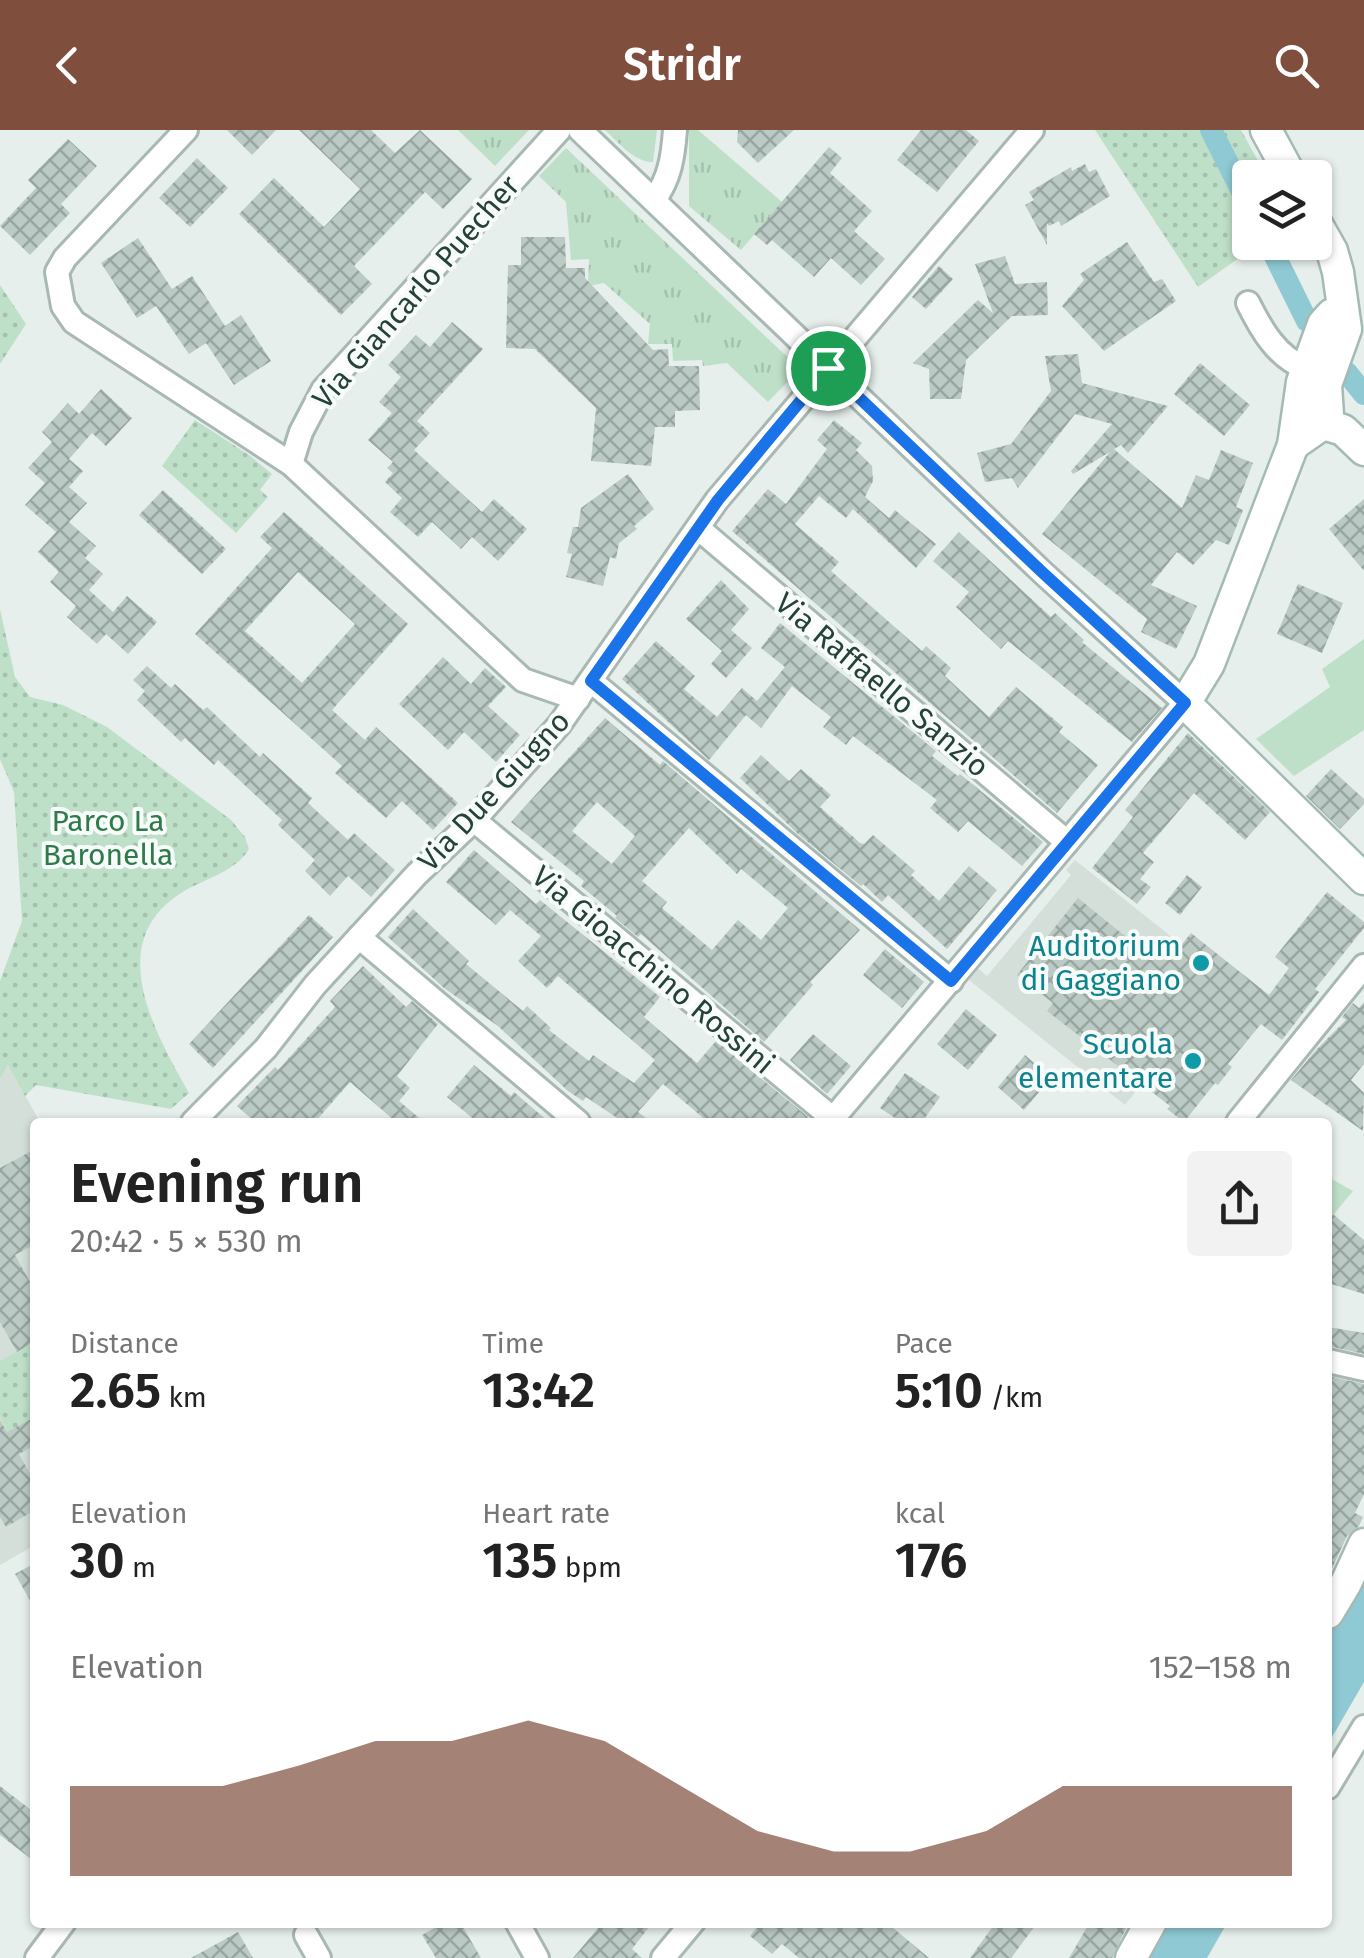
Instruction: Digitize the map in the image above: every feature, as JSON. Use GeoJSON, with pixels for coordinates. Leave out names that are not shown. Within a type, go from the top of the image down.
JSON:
{"type":"FeatureCollection","features":[{"type":"Feature","properties":{"kind":"street"},"geometry":{"type":"LineString","coordinates":[[186,130],[66,258],[58,272],[59,288],[74,322],[291,464],[523,680],[584,690],[951,981]]}},
{"type":"Feature","properties":{"kind":"street","name":"Via Giancarlo Puecher"},"geometry":{"type":"LineString","coordinates":[[291,464],[301,432],[323,390],[558,130]]}},
{"type":"Feature","properties":{"kind":"street"},"geometry":{"type":"LineString","coordinates":[[580,130],[1042,572],[1185,703],[1364,879]]}},
{"type":"Feature","properties":{"kind":"street"},"geometry":{"type":"LineString","coordinates":[[654,200],[666,184],[675,130]]}},
{"type":"Feature","properties":{"kind":"street","name":"Via Due Giugno"},"geometry":{"type":"LineString","coordinates":[[205,1118],[315,986],[559,725],[698,528],[828,368],[1032,130]]}},
{"type":"Feature","properties":{"kind":"street"},"geometry":{"type":"LineString","coordinates":[[1266,130],[1282,160]]}},
{"type":"Feature","properties":{"kind":"street"},"geometry":{"type":"LineString","coordinates":[[1332,251],[1353,318]]}},
{"type":"Feature","properties":{"kind":"street"},"geometry":{"type":"LineString","coordinates":[[1248,302],[1264,334],[1293,364],[1306,368]]}},
{"type":"Feature","properties":{"kind":"street"},"geometry":{"type":"LineString","coordinates":[[1308,429],[1298,398],[1323,324],[1332,314],[1353,318]]}},
{"type":"Feature","properties":{"kind":"street"},"geometry":{"type":"LineString","coordinates":[[836,1118],[1185,703],[1208,664],[1308,429],[1330,407],[1324,395],[1326,384],[1353,318]]}},
{"type":"Feature","properties":{"kind":"street"},"geometry":{"type":"LineString","coordinates":[[1308,429],[1343,430],[1364,450]]}},
{"type":"Feature","properties":{"kind":"street","name":"Via Raffaello Sanzio"},"geometry":{"type":"LineString","coordinates":[[698,528],[1067,842]]}},
{"type":"Feature","properties":{"kind":"street","name":"Via Gioacchino Rossini"},"geometry":{"type":"LineString","coordinates":[[474,820],[829,1118]]}},
{"type":"Feature","properties":{"kind":"street"},"geometry":{"type":"LineString","coordinates":[[360,937],[573,1118]]}},
{"type":"Feature","properties":{"kind":"street"},"geometry":{"type":"LineString","coordinates":[[1241,1118],[1364,966]]}},
{"type":"Feature","properties":{"kind":"street"},"geometry":{"type":"LineString","coordinates":[[1332,1362],[1364,1368]]}},
{"type":"Feature","properties":{"kind":"street"},"geometry":{"type":"LineString","coordinates":[[1332,1606],[1364,1544]]}},
{"type":"Feature","properties":{"kind":"street"},"geometry":{"type":"LineString","coordinates":[[1332,1780],[1364,1727]]}},
{"type":"Feature","properties":{"kind":"street"},"geometry":{"type":"LineString","coordinates":[[37,1958],[60,1928]]}},
{"type":"Feature","properties":{"kind":"street"},"geometry":{"type":"LineString","coordinates":[[520,1928],[537,1958]]}},
{"type":"Feature","properties":{"kind":"street"},"geometry":{"type":"LineString","coordinates":[[664,1958],[687,1928]]}},
{"type":"Feature","properties":{"kind":"street"},"geometry":{"type":"LineString","coordinates":[[1131,1958],[1148,1928]]}},
{"type":"Feature","properties":{"kind":"street"},"geometry":{"type":"LineString","coordinates":[[306,1935],[319,1958]]}},
{"type":"Feature","properties":{"kind":"shaded area"},"geometry":{"type":"Polygon","coordinates":[[[1075,860],[1173,938],[1161,953],[1212,996],[1125,1105],[969,980],[978,968],[987,976],[1071,875],[1066,870],[1075,860]]]}},
{"type":"Feature","properties":{"kind":"shaded area"},"geometry":{"type":"Polygon","coordinates":[[[8,1065],[38,1118],[30,1118],[30,1548],[0,1565],[0,1079],[8,1065]]]}},
{"type":"Feature","properties":{"kind":"green space"},"geometry":{"type":"Polygon","coordinates":[[[458,130],[529,130],[495,166],[458,130]]]}},
{"type":"Feature","properties":{"kind":"green space"},"geometry":{"type":"Polygon","coordinates":[[[605,130],[657,130],[653,162],[633,155],[605,130]]]}},
{"type":"Feature","properties":{"kind":"green space"},"geometry":{"type":"Polygon","coordinates":[[[689,130],[698,130],[782,202],[741,250],[689,206],[689,130]]]}},
{"type":"Feature","properties":{"kind":"green space"},"geometry":{"type":"Polygon","coordinates":[[[1095,130],[1241,130],[1258,160],[1232,160],[1232,260],[1236,260],[1198,287],[1095,130]]]}},
{"type":"Feature","properties":{"kind":"green space"},"geometry":{"type":"Polygon","coordinates":[[[566,148],[800,369],[768,402],[727,363],[703,366],[702,360],[673,361],[672,344],[648,344],[650,324],[604,283],[588,286],[589,259],[571,260],[566,202],[539,176],[566,148]]]}},
{"type":"Feature","properties":{"kind":"green space"},"geometry":{"type":"Polygon","coordinates":[[[0,285],[26,324],[0,364],[0,285]]]}},
{"type":"Feature","properties":{"kind":"green space"},"geometry":{"type":"Polygon","coordinates":[[[195,420],[272,474],[260,490],[268,497],[236,533],[162,466],[195,420]]]}},
{"type":"Feature","properties":{"kind":"green space","name":"Parco La Baronella"},"geometry":{"type":"Polygon","coordinates":[[[0,609],[15,677],[30,697],[63,705],[107,727],[231,820],[245,837],[249,849],[243,857],[160,910],[146,934],[140,959],[142,987],[162,1042],[189,1093],[171,1109],[36,1085],[25,1096],[8,1065],[0,1079],[0,981],[22,921],[14,792],[0,759],[0,609]]]}},
{"type":"Feature","properties":{"kind":"green space"},"geometry":{"type":"Polygon","coordinates":[[[1364,639],[1364,730],[1294,776],[1256,739],[1330,687],[1322,669],[1364,639]]]}},
{"type":"Feature","properties":{"kind":"green space"},"geometry":{"type":"Polygon","coordinates":[[[1332,1179],[1353,1191],[1332,1214],[1332,1179]]]}},
{"type":"Feature","properties":{"kind":"green space"},"geometry":{"type":"Polygon","coordinates":[[[30,1344],[30,1420],[8,1432],[0,1416],[0,1361],[30,1344]]]}},
{"type":"Feature","properties":{"kind":"water"},"geometry":{"type":"Polygon","coordinates":[[[1364,1572],[1364,1682],[1332,1737],[1332,1630],[1364,1572]]]}},
{"type":"Feature","properties":{"kind":"water"},"geometry":{"type":"Polygon","coordinates":[[[1164,1928],[1224,1928],[1207,1958],[1148,1958],[1164,1928]]]}},
{"type":"Feature","properties":{"kind":"building"},"geometry":{"type":"Polygon","coordinates":[[[227,130],[276,130],[252,155],[227,130]]]}},
{"type":"Feature","properties":{"kind":"building"},"geometry":{"type":"Polygon","coordinates":[[[299,130],[371,130],[395,153],[420,130],[472,179],[443,209],[425,192],[354,266],[372,284],[341,315],[239,214],[274,178],[324,227],[360,189],[299,130]]]}},
{"type":"Feature","properties":{"kind":"building"},"geometry":{"type":"Polygon","coordinates":[[[738,130],[794,130],[758,163],[737,142],[738,130]]]}},
{"type":"Feature","properties":{"kind":"building"},"geometry":{"type":"Polygon","coordinates":[[[921,130],[966,130],[979,141],[937,192],[897,160],[921,130]]]}},
{"type":"Feature","properties":{"kind":"building"},"geometry":{"type":"Polygon","coordinates":[[[68,139],[97,166],[61,204],[70,213],[30,255],[0,226],[36,188],[28,180],[68,139]]]}},
{"type":"Feature","properties":{"kind":"building"},"geometry":{"type":"Polygon","coordinates":[[[829,147],[842,158],[830,173],[872,211],[854,231],[885,259],[861,285],[831,258],[814,277],[772,240],[767,245],[754,234],[829,147]]]}},
{"type":"Feature","properties":{"kind":"building"},"geometry":{"type":"Polygon","coordinates":[[[197,158],[228,188],[190,227],[159,198],[197,158]]]}},
{"type":"Feature","properties":{"kind":"building"},"geometry":{"type":"Polygon","coordinates":[[[1085,164],[1089,172],[1096,169],[1110,196],[1061,226],[1059,221],[1049,226],[1047,223],[1047,245],[1025,205],[1034,200],[1029,192],[1071,167],[1072,171],[1085,164]]]}},
{"type":"Feature","properties":{"kind":"building"},"geometry":{"type":"Polygon","coordinates":[[[521,237],[565,237],[566,268],[585,268],[585,278],[653,350],[668,349],[669,366],[699,366],[700,410],[675,411],[675,427],[655,427],[651,466],[591,461],[596,408],[535,349],[506,348],[508,265],[521,265],[521,237]]]}},
{"type":"Feature","properties":{"kind":"building"},"geometry":{"type":"Polygon","coordinates":[[[138,238],[172,289],[192,276],[225,326],[241,315],[271,361],[234,385],[206,343],[189,354],[156,306],[137,318],[101,263],[138,238]]]}},
{"type":"Feature","properties":{"kind":"building"},"geometry":{"type":"Polygon","coordinates":[[[1127,242],[1154,282],[1162,279],[1176,301],[1104,351],[1062,306],[1084,280],[1080,274],[1127,242]]]}},
{"type":"Feature","properties":{"kind":"building"},"geometry":{"type":"Polygon","coordinates":[[[1005,256],[1015,284],[1047,282],[1048,315],[1012,316],[966,360],[961,399],[930,399],[929,369],[913,363],[978,300],[993,313],[975,264],[1005,256]]]}},
{"type":"Feature","properties":{"kind":"building"},"geometry":{"type":"Polygon","coordinates":[[[939,266],[953,279],[926,309],[912,297],[939,266]]]}},
{"type":"Feature","properties":{"kind":"building"},"geometry":{"type":"Polygon","coordinates":[[[452,322],[483,349],[417,421],[430,433],[414,450],[482,512],[494,499],[527,529],[498,561],[472,537],[461,549],[432,522],[418,537],[390,512],[402,498],[385,482],[393,473],[387,468],[393,462],[368,440],[392,413],[379,402],[401,377],[388,365],[416,335],[430,347],[452,322]]]}},
{"type":"Feature","properties":{"kind":"building"},"geometry":{"type":"Polygon","coordinates":[[[1078,354],[1082,383],[1168,406],[1128,453],[1121,445],[1114,449],[1182,508],[1196,475],[1209,480],[1221,450],[1253,463],[1236,507],[1243,510],[1229,545],[1216,540],[1193,565],[1177,552],[1151,585],[1197,606],[1176,649],[1141,632],[1147,619],[1042,534],[1110,452],[1073,474],[1071,471],[1112,424],[1075,414],[1018,488],[1012,478],[985,482],[977,453],[1011,444],[1051,391],[1045,356],[1078,354]]]}},
{"type":"Feature","properties":{"kind":"building"},"geometry":{"type":"Polygon","coordinates":[[[1200,363],[1250,405],[1224,436],[1174,394],[1200,363]]]}},
{"type":"Feature","properties":{"kind":"building"},"geometry":{"type":"Polygon","coordinates":[[[101,389],[132,418],[106,446],[92,433],[69,459],[83,471],[69,487],[87,503],[69,522],[96,546],[85,558],[103,574],[89,590],[113,612],[127,596],[157,622],[128,654],[106,634],[97,644],[67,617],[76,606],[50,582],[59,572],[38,552],[56,532],[25,505],[45,483],[28,468],[52,442],[42,432],[68,403],[79,414],[101,389]]]}},
{"type":"Feature","properties":{"kind":"building"},"geometry":{"type":"Polygon","coordinates":[[[834,420],[862,443],[856,450],[872,466],[873,481],[865,497],[889,518],[895,510],[936,544],[916,568],[853,509],[846,518],[819,496],[795,524],[839,562],[831,571],[922,651],[926,646],[951,668],[945,676],[989,717],[1016,687],[1063,727],[1059,732],[1098,765],[1057,813],[732,531],[768,489],[786,504],[827,449],[817,440],[834,420]]]}},
{"type":"Feature","properties":{"kind":"building"},"geometry":{"type":"Polygon","coordinates":[[[628,474],[654,509],[619,543],[616,559],[610,557],[603,586],[566,577],[572,554],[567,553],[581,508],[628,474]]]}},
{"type":"Feature","properties":{"kind":"building"},"geometry":{"type":"Polygon","coordinates":[[[163,490],[226,549],[202,574],[139,515],[163,490]]]}},
{"type":"Feature","properties":{"kind":"building"},"geometry":{"type":"Polygon","coordinates":[[[1364,499],[1364,571],[1329,529],[1364,499]]]}},
{"type":"Feature","properties":{"kind":"building"},"geometry":{"type":"Polygon","coordinates":[[[284,512],[408,624],[332,710],[365,740],[376,727],[458,803],[433,830],[402,801],[386,818],[335,773],[342,766],[195,634],[272,548],[260,537],[284,512]],[[298,572],[245,631],[302,683],[355,624],[298,572]]]}},
{"type":"Feature","properties":{"kind":"building"},"geometry":{"type":"Polygon","coordinates":[[[959,532],[1051,617],[1055,613],[1082,642],[1162,708],[1132,742],[1008,641],[1001,649],[956,607],[969,592],[933,561],[959,532]]]}},
{"type":"Feature","properties":{"kind":"building"},"geometry":{"type":"Polygon","coordinates":[[[721,580],[749,609],[731,630],[752,648],[726,678],[711,664],[722,651],[686,619],[721,580]]]}},
{"type":"Feature","properties":{"kind":"building"},"geometry":{"type":"Polygon","coordinates":[[[1298,584],[1343,603],[1322,653],[1277,634],[1298,584]]]}},
{"type":"Feature","properties":{"kind":"building"},"geometry":{"type":"Polygon","coordinates":[[[780,623],[936,751],[932,756],[1043,842],[1022,866],[968,821],[958,832],[930,808],[937,800],[853,736],[846,745],[823,727],[831,717],[792,686],[761,728],[746,715],[709,760],[622,679],[656,641],[695,676],[684,689],[717,717],[742,688],[757,701],[785,667],[761,648],[780,623]]]}},
{"type":"Feature","properties":{"kind":"building"},"geometry":{"type":"Polygon","coordinates":[[[443,657],[471,684],[485,668],[506,687],[488,706],[520,735],[496,762],[464,732],[448,750],[399,704],[443,657]]]}},
{"type":"Feature","properties":{"kind":"building"},"geometry":{"type":"Polygon","coordinates":[[[147,666],[171,688],[175,684],[203,710],[207,707],[260,757],[263,753],[312,798],[308,803],[348,840],[354,833],[395,870],[371,897],[348,876],[330,896],[305,871],[315,860],[278,825],[282,820],[218,760],[214,765],[185,738],[181,742],[137,700],[145,691],[133,680],[147,666]]]}},
{"type":"Feature","properties":{"kind":"building"},"geometry":{"type":"Polygon","coordinates":[[[605,718],[660,765],[663,761],[860,930],[810,982],[813,985],[764,1042],[641,934],[638,937],[615,918],[581,886],[584,881],[511,822],[605,718]],[[597,802],[572,831],[612,864],[635,836],[597,802]],[[689,828],[642,881],[667,902],[662,908],[712,950],[738,920],[761,940],[788,908],[741,869],[737,874],[689,828]]]}},
{"type":"Feature","properties":{"kind":"building"},"geometry":{"type":"Polygon","coordinates":[[[1188,733],[1270,812],[1245,840],[1194,793],[1143,853],[1154,862],[1140,879],[1151,887],[1137,904],[1092,868],[1133,817],[1125,810],[1188,733]]]}},
{"type":"Feature","properties":{"kind":"building"},"geometry":{"type":"Polygon","coordinates":[[[761,755],[789,781],[801,769],[831,795],[820,807],[860,843],[873,835],[915,871],[911,875],[939,901],[969,866],[997,890],[947,949],[888,895],[882,902],[861,886],[797,833],[740,778],[761,755]]]}},
{"type":"Feature","properties":{"kind":"building"},"geometry":{"type":"Polygon","coordinates":[[[1331,769],[1364,799],[1364,804],[1340,829],[1306,796],[1331,769]]]}},
{"type":"Feature","properties":{"kind":"building"},"geometry":{"type":"Polygon","coordinates":[[[474,850],[536,904],[540,900],[660,997],[644,1017],[697,1063],[716,1041],[808,1117],[703,1118],[663,1084],[638,1112],[646,1118],[617,1118],[586,1097],[583,1101],[388,937],[413,909],[469,961],[466,964],[523,1011],[527,1006],[549,1030],[589,1061],[593,1055],[634,1083],[655,1060],[558,976],[547,988],[518,961],[541,936],[510,910],[496,925],[446,882],[474,850]]]}},
{"type":"Feature","properties":{"kind":"building"},"geometry":{"type":"Polygon","coordinates":[[[1187,875],[1202,887],[1180,915],[1165,903],[1187,875]]]}},
{"type":"Feature","properties":{"kind":"building"},"geometry":{"type":"Polygon","coordinates":[[[1327,892],[1364,922],[1364,928],[1315,989],[1319,992],[1282,1040],[1261,1024],[1228,1064],[1232,1067],[1218,1085],[1215,1083],[1187,1118],[1179,1118],[1167,1109],[1170,1106],[1047,1011],[1053,1003],[1017,975],[1078,898],[1131,941],[1136,934],[1161,953],[1165,948],[1174,954],[1191,933],[1269,995],[1289,968],[1275,957],[1327,892]]]}},
{"type":"Feature","properties":{"kind":"building"},"geometry":{"type":"Polygon","coordinates":[[[309,915],[333,937],[213,1068],[189,1044],[309,915]]]}},
{"type":"Feature","properties":{"kind":"building"},"geometry":{"type":"Polygon","coordinates":[[[885,949],[924,982],[902,1008],[863,975],[885,949]]]}},
{"type":"Feature","properties":{"kind":"building"},"geometry":{"type":"Polygon","coordinates":[[[363,966],[406,1007],[412,1001],[438,1024],[397,1076],[410,1088],[399,1101],[419,1118],[391,1118],[350,1082],[318,1118],[250,1118],[237,1106],[275,1067],[278,1070],[335,1007],[330,1001],[363,966]]]}},
{"type":"Feature","properties":{"kind":"building"},"geometry":{"type":"Polygon","coordinates":[[[1364,1002],[1364,1064],[1351,1080],[1364,1093],[1363,1131],[1291,1080],[1346,1020],[1342,1017],[1353,1003],[1359,1008],[1364,1002]]]}},
{"type":"Feature","properties":{"kind":"building"},"geometry":{"type":"Polygon","coordinates":[[[966,1009],[997,1035],[968,1070],[937,1044],[966,1009]]]}},
{"type":"Feature","properties":{"kind":"building"},"geometry":{"type":"Polygon","coordinates":[[[813,1034],[851,1066],[827,1094],[790,1060],[813,1034]]]}},
{"type":"Feature","properties":{"kind":"building"},"geometry":{"type":"Polygon","coordinates":[[[1025,1055],[1051,1078],[1024,1110],[998,1087],[1025,1055]]]}},
{"type":"Feature","properties":{"kind":"building"},"geometry":{"type":"Polygon","coordinates":[[[474,1065],[544,1118],[472,1118],[447,1097],[474,1065]]]}},
{"type":"Feature","properties":{"kind":"building"},"geometry":{"type":"Polygon","coordinates":[[[905,1073],[940,1097],[925,1118],[895,1118],[880,1108],[905,1073]]]}},
{"type":"Feature","properties":{"kind":"building"},"geometry":{"type":"Polygon","coordinates":[[[30,1152],[30,1247],[15,1255],[30,1282],[30,1344],[17,1352],[0,1322],[0,1168],[30,1152]]]}},
{"type":"Feature","properties":{"kind":"building"},"geometry":{"type":"Polygon","coordinates":[[[1332,1213],[1364,1240],[1364,1294],[1332,1284],[1332,1213]]]}},
{"type":"Feature","properties":{"kind":"building"},"geometry":{"type":"Polygon","coordinates":[[[1332,1328],[1364,1333],[1364,1354],[1332,1347],[1332,1328]]]}},
{"type":"Feature","properties":{"kind":"building"},"geometry":{"type":"Polygon","coordinates":[[[1332,1377],[1364,1384],[1364,1494],[1355,1513],[1363,1517],[1347,1536],[1332,1568],[1332,1377]]]}},
{"type":"Feature","properties":{"kind":"building"},"geometry":{"type":"Polygon","coordinates":[[[0,1420],[7,1432],[30,1420],[30,1448],[19,1454],[30,1474],[30,1513],[6,1527],[0,1517],[0,1420]]]}},
{"type":"Feature","properties":{"kind":"building"},"geometry":{"type":"Polygon","coordinates":[[[30,1566],[30,1600],[15,1574],[30,1566]]]}},
{"type":"Feature","properties":{"kind":"building"},"geometry":{"type":"Polygon","coordinates":[[[0,1786],[30,1809],[30,1858],[0,1835],[0,1786]]]}},
{"type":"Feature","properties":{"kind":"building"},"geometry":{"type":"Polygon","coordinates":[[[434,1928],[464,1928],[481,1958],[436,1958],[422,1935],[434,1928]]]}},
{"type":"Feature","properties":{"kind":"building"},"geometry":{"type":"Polygon","coordinates":[[[598,1928],[648,1928],[632,1949],[642,1958],[573,1958],[598,1928]]]}},
{"type":"Feature","properties":{"kind":"building"},"geometry":{"type":"Polygon","coordinates":[[[756,1928],[893,1928],[929,1958],[799,1958],[782,1944],[772,1954],[750,1936],[756,1928]]]}},
{"type":"Feature","properties":{"kind":"building"},"geometry":{"type":"Polygon","coordinates":[[[992,1928],[1034,1928],[1011,1958],[970,1958],[992,1928]]]}},
{"type":"Feature","properties":{"kind":"building"},"geometry":{"type":"Polygon","coordinates":[[[1086,1928],[1126,1928],[1112,1958],[1069,1958],[1086,1928]]]}},
{"type":"Feature","properties":{"kind":"building"},"geometry":{"type":"Polygon","coordinates":[[[238,1932],[253,1958],[191,1958],[238,1932]]]}},
{"type":"Feature","properties":{"kind":"waterway"},"geometry":{"type":"LineString","coordinates":[[1211,130],[1232,171]]}},
{"type":"Feature","properties":{"kind":"waterway"},"geometry":{"type":"LineString","coordinates":[[1277,260],[1307,321]]}},
{"type":"Feature","properties":{"kind":"waterway"},"geometry":{"type":"LineString","coordinates":[[1347,373],[1364,394]]}},
{"type":"Feature","properties":{"kind":"place","name":"Auditorium di Gaggiano"},"geometry":{"type":"Point","coordinates":[1201,963]}},
{"type":"Feature","properties":{"kind":"place","name":"Scuola elementare"},"geometry":{"type":"Point","coordinates":[1193,1061]}},
{"type":"Feature","properties":{"kind":"route"},"geometry":{"type":"LineString","coordinates":[[828,368],[1185,703],[951,981],[591,681],[718,500],[828,368]]}}]}
